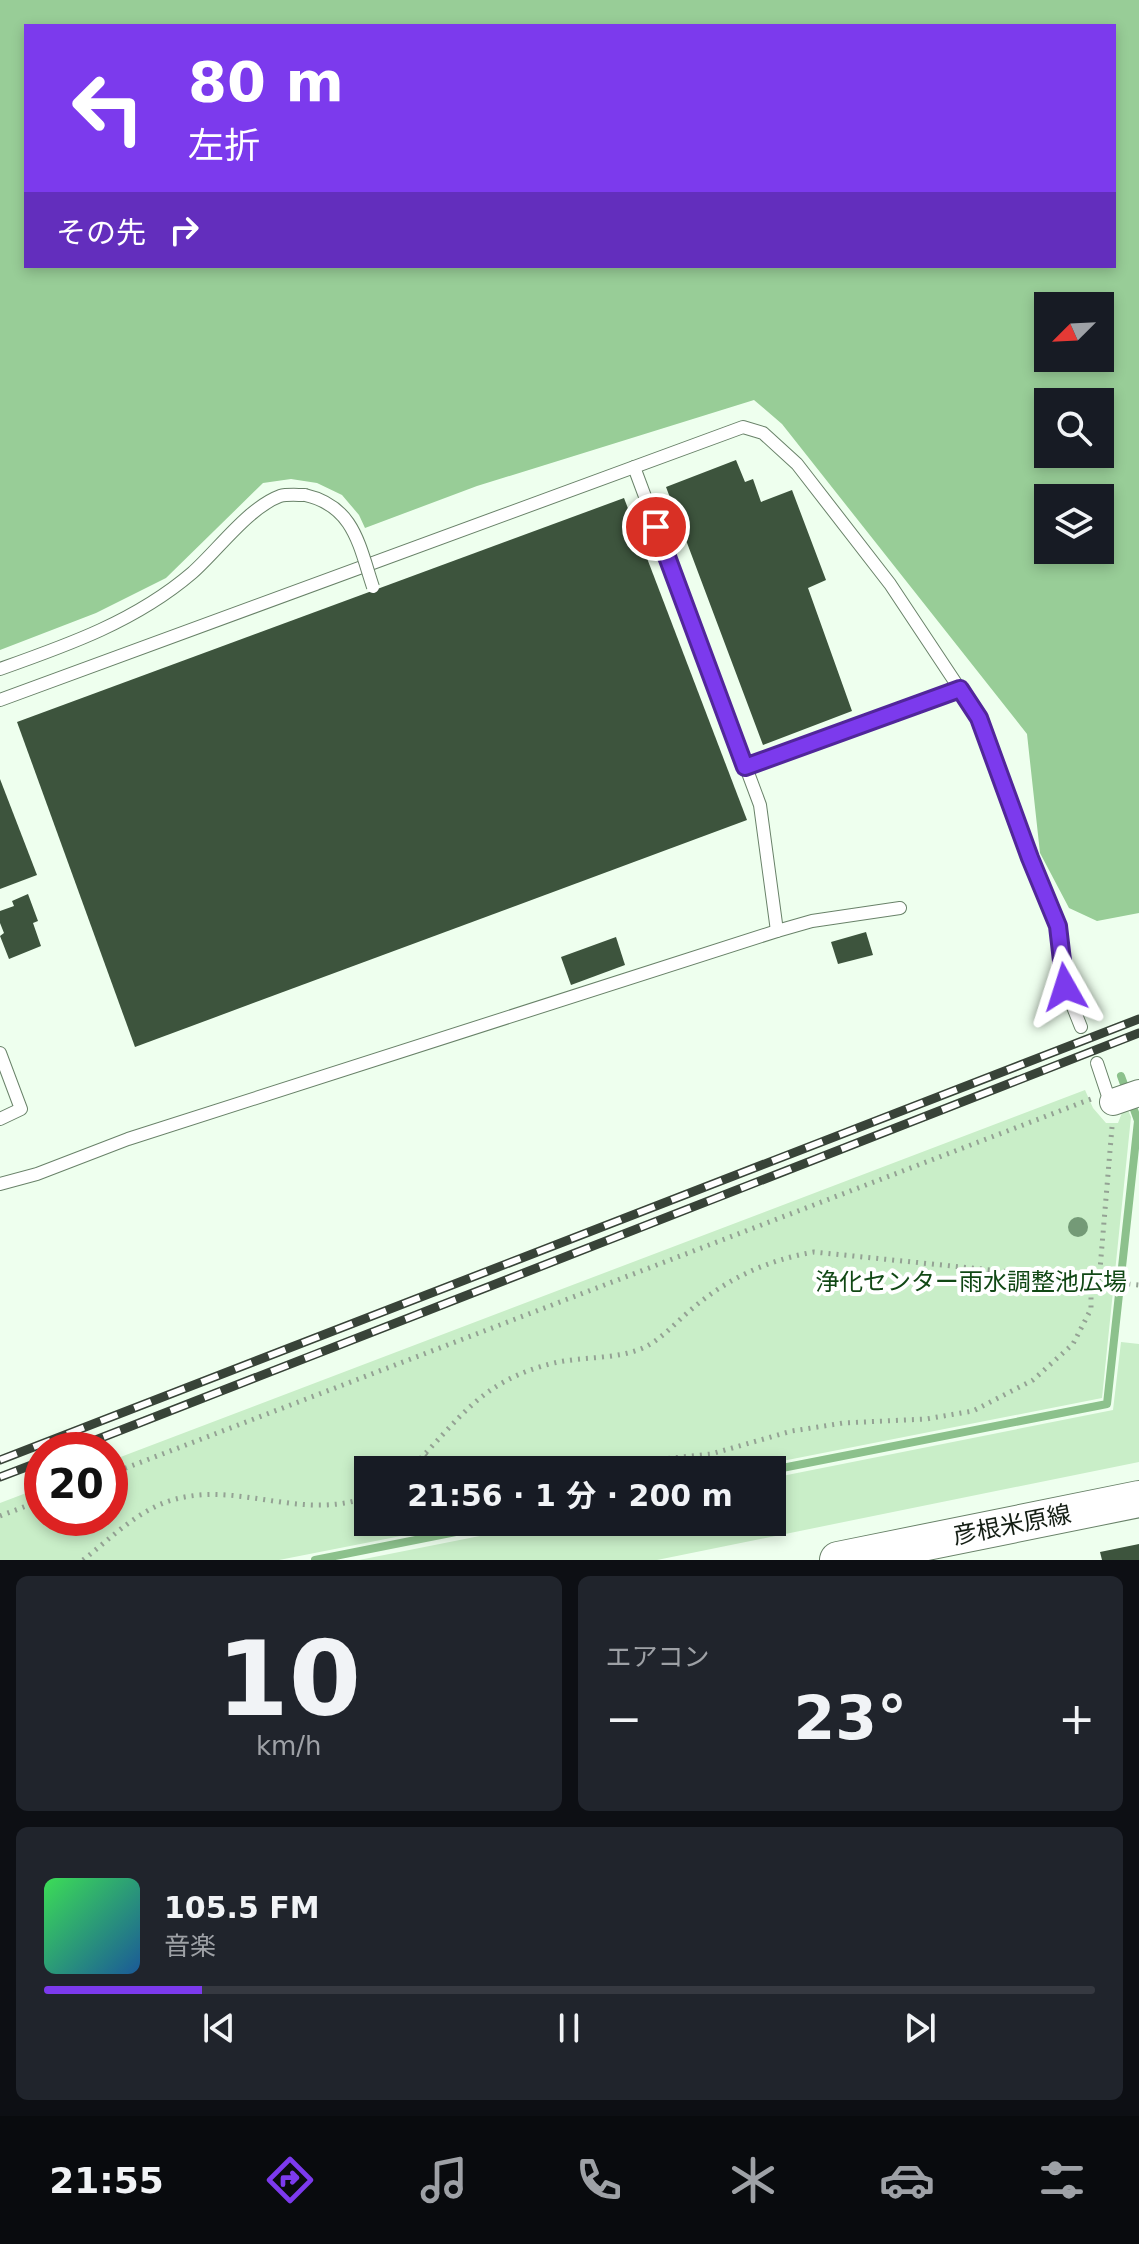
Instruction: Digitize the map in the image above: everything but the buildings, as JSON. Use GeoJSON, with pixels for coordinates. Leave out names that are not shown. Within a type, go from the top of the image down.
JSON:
{"type":"FeatureCollection","features":[{"type":"Feature","properties":{"kind":"main road","name":"彦根米原線"},"geometry":{"type":"LineString","coordinates":[[838,1560],[1139,1499]]}},
{"type":"Feature","properties":{"kind":"street"},"geometry":{"type":"LineString","coordinates":[[1111,1105],[1139,1093]]}},
{"type":"Feature","properties":{"kind":"lane"},"geometry":{"type":"LineString","coordinates":[[0,700],[743,427],[763,433],[797,464],[890,584],[960,689],[984,731],[1058,926],[1065,987],[1081,1027]]}},
{"type":"Feature","properties":{"kind":"lane"},"geometry":{"type":"LineString","coordinates":[[634,467],[760,805],[777,931]]}},
{"type":"Feature","properties":{"kind":"lane"},"geometry":{"type":"LineString","coordinates":[[0,669],[104,629],[140,610],[191,574],[257,510],[282,495],[323,499],[340,512],[354,531],[373,587]]}},
{"type":"Feature","properties":{"kind":"lane"},"geometry":{"type":"LineString","coordinates":[[745,767],[960,689]]}},
{"type":"Feature","properties":{"kind":"lane"},"geometry":{"type":"LineString","coordinates":[[0,1184],[37,1174],[128,1139],[777,931],[812,921],[900,908]]}},
{"type":"Feature","properties":{"kind":"lane"},"geometry":{"type":"LineString","coordinates":[[0,1053],[21,1109],[0,1119]]}},
{"type":"Feature","properties":{"kind":"lane"},"geometry":{"type":"LineString","coordinates":[[1097,1063],[1111,1105]]}},
{"type":"Feature","properties":{"kind":"path"},"geometry":{"type":"LineString","coordinates":[[128,1467],[1111,1105],[1099,1281]]}},
{"type":"Feature","properties":{"kind":"path"},"geometry":{"type":"LineString","coordinates":[[425,1455],[474,1400],[502,1381],[557,1362],[644,1348],[733,1279],[772,1262],[799,1255],[814,1252],[1139,1285]]}},
{"type":"Feature","properties":{"kind":"path"},"geometry":{"type":"LineString","coordinates":[[691,1456],[711,1454],[805,1429],[843,1423],[926,1419],[973,1411],[1033,1380],[1073,1344],[1091,1309],[1091,1280]]}},
{"type":"Feature","properties":{"kind":"path"},"geometry":{"type":"LineString","coordinates":[[83,1560],[141,1514],[168,1501],[201,1494],[225,1494],[325,1507],[354,1500]]}},
{"type":"Feature","properties":{"kind":"path"},"geometry":{"type":"LineString","coordinates":[[0,1516],[24,1507]]}},
{"type":"Feature","properties":{"kind":"green space"},"geometry":{"type":"Polygon","coordinates":[[[0,0],[1139,0],[1139,913],[1097,921],[1069,908],[1040,853],[1027,734],[782,424],[754,400],[477,486],[365,528],[359,515],[342,495],[317,483],[291,479],[263,483],[166,578],[96,613],[0,650],[0,0]]]}},
{"type":"Feature","properties":{"kind":"green space","name":"浄化センター雨水調整池広場"},"geometry":{"type":"Polygon","coordinates":[[[1085,1090],[1093,1108],[1106,1123],[1118,1123],[1123,1110],[1127,1108],[1131,1117],[1102,1398],[786,1460],[786,1456],[354,1456],[354,1536],[401,1536],[279,1560],[0,1560],[0,1503],[24,1494],[24,1536],[128,1536],[128,1454],[1085,1090]]]}},
{"type":"Feature","properties":{"kind":"green space"},"geometry":{"type":"Polygon","coordinates":[[[1121,1342],[1139,1344],[1139,1462],[786,1534],[786,1475],[1113,1410],[1121,1342]]]}},
{"type":"Feature","properties":{"kind":"green space"},"geometry":{"type":"Polygon","coordinates":[[[480,1536],[775,1536],[657,1560],[359,1560],[480,1536]]]}},
{"type":"Feature","properties":{"kind":"waterway"},"geometry":{"type":"LineString","coordinates":[[1121,1076],[1125,1087]]}},
{"type":"Feature","properties":{"kind":"waterway"},"geometry":{"type":"LineString","coordinates":[[786,1467],[1107,1404],[1138,1121],[1132,1104]]}},
{"type":"Feature","properties":{"kind":"waterway"},"geometry":{"type":"LineString","coordinates":[[315,1560],[436,1536]]}},
{"type":"Feature","properties":{"kind":"railway"},"geometry":{"type":"LineString","coordinates":[[0,1460],[1139,1019]]}},
{"type":"Feature","properties":{"kind":"railway"},"geometry":{"type":"LineString","coordinates":[[116,1432],[1139,1033]]}},
{"type":"Feature","properties":{"kind":"railway"},"geometry":{"type":"LineString","coordinates":[[0,1477],[24,1468]]}},
{"type":"Feature","properties":{"kind":"route"},"geometry":{"type":"LineString","coordinates":[[656,527],[745,767],[960,689],[979,718],[1058,926],[1065,987]]}}]}
